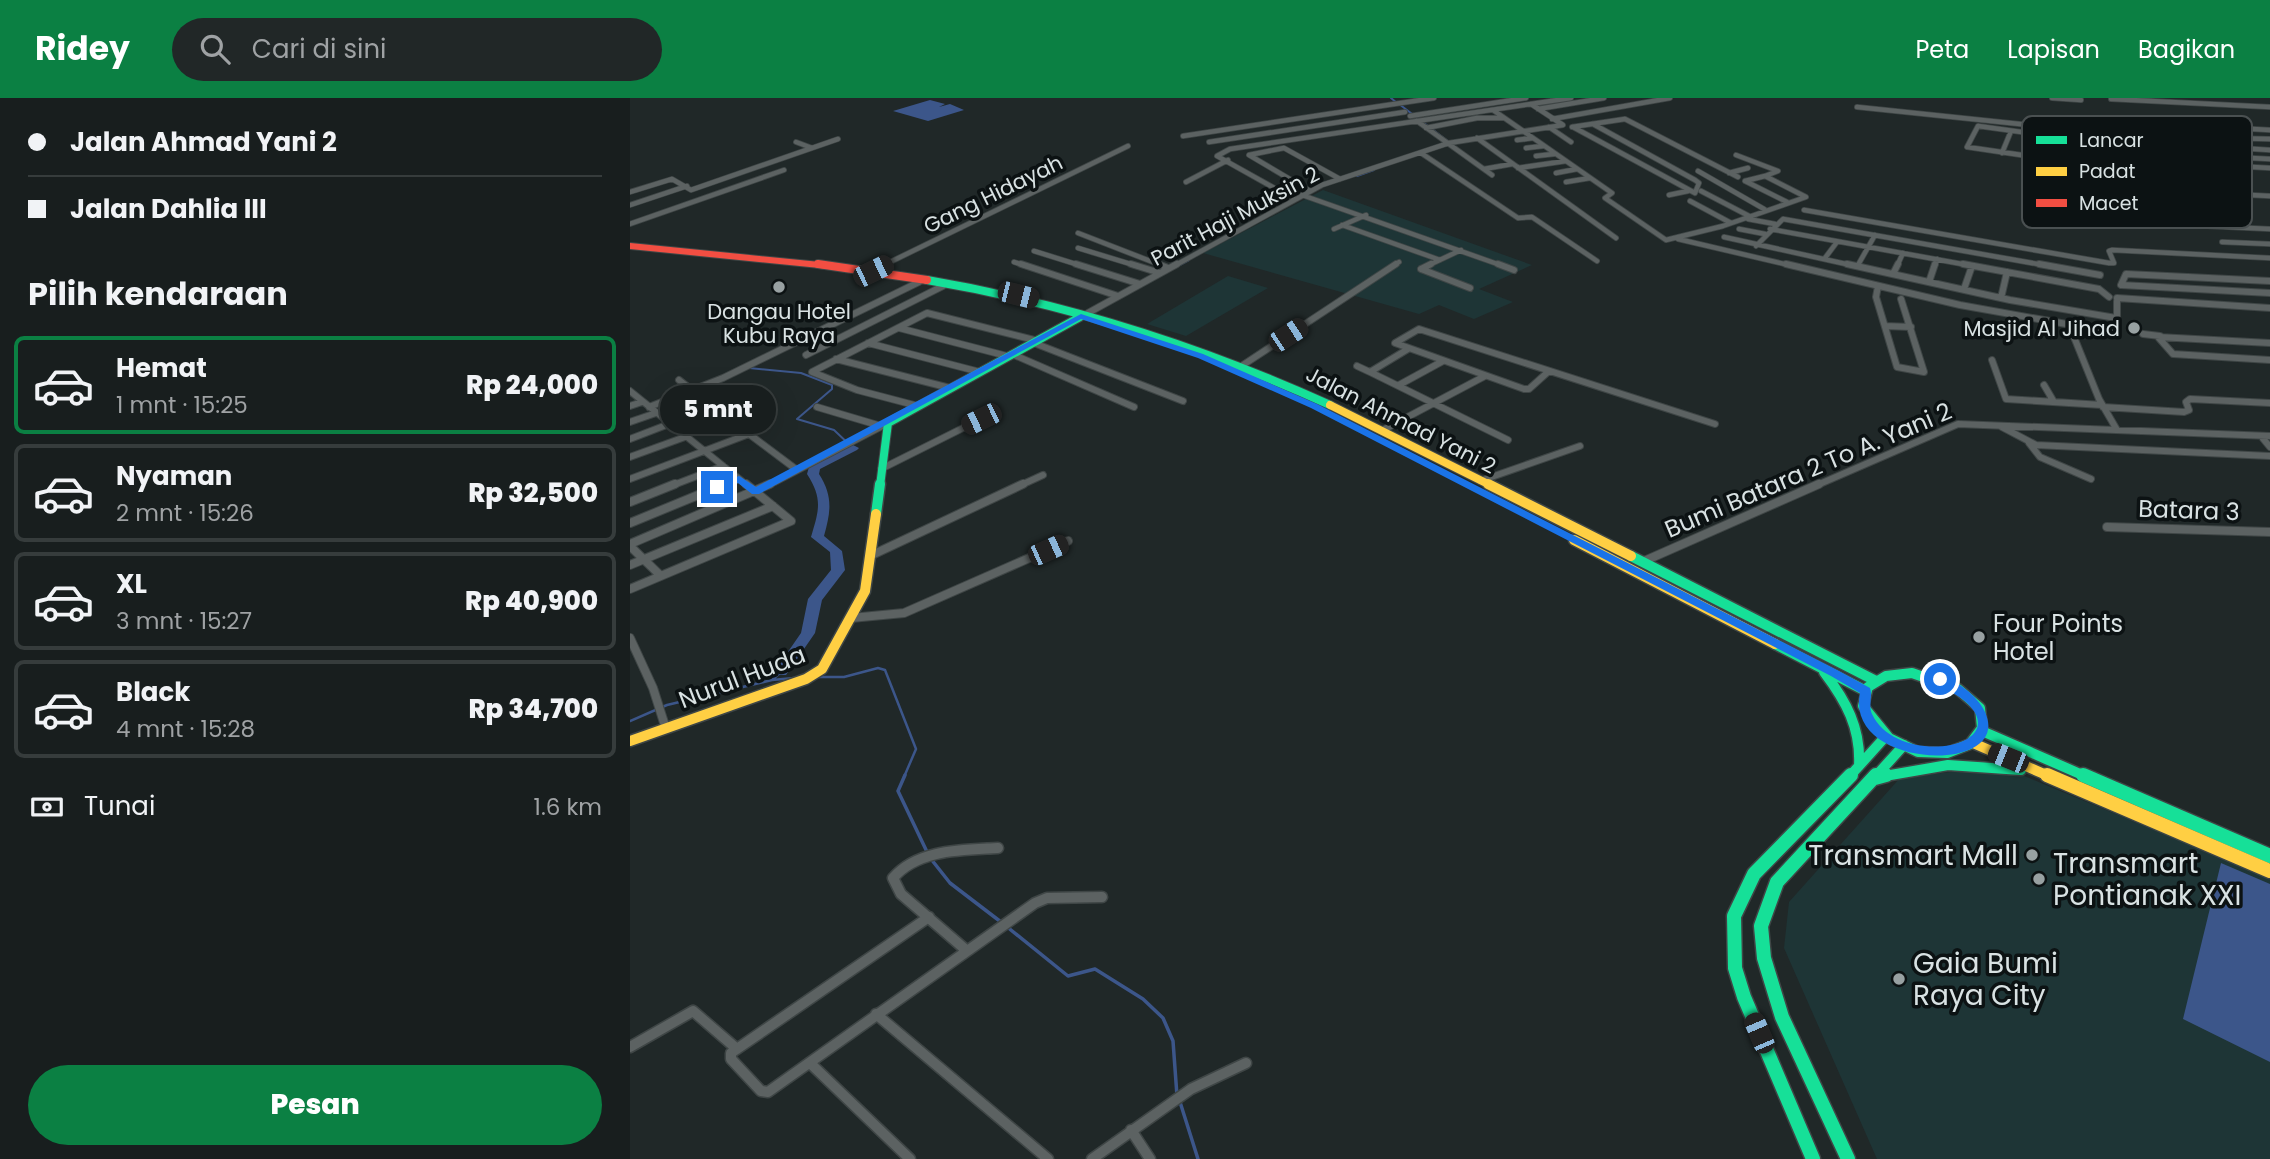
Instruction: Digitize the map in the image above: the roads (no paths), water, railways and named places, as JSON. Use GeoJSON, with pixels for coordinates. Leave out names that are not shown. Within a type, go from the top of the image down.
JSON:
{"type":"FeatureCollection","features":[{"type":"Feature","properties":{"kind":"main road","name":"Jalan Ahmad Yani 2"},"geometry":{"type":"LineString","coordinates":[[630,248],[747,255],[983,288],[1169,337],[1243,365],[1383,430],[1876,681]]}},
{"type":"Feature","properties":{"kind":"main road","name":"Jalan Ahmad Yani 2"},"geometry":{"type":"LineString","coordinates":[[630,248],[919,282],[1088,316],[1205,358],[1314,406],[1866,691]]}},
{"type":"Feature","properties":{"kind":"main road"},"geometry":{"type":"LineString","coordinates":[[884,424],[1088,316]]}},
{"type":"Feature","properties":{"kind":"main road","name":"Nurul Huda"},"geometry":{"type":"LineString","coordinates":[[630,741],[810,677],[822,669],[865,591],[872,555],[884,424]]}},
{"type":"Feature","properties":{"kind":"main road"},"geometry":{"type":"LineString","coordinates":[[1818,665],[1846,699],[1854,716],[1863,748],[1858,768]]}},
{"type":"Feature","properties":{"kind":"main road"},"geometry":{"type":"LineString","coordinates":[[1912,673],[1953,685],[1965,693],[1980,711],[1982,731],[1973,743],[1952,752],[1937,753],[1904,745],[1886,736],[1867,717],[1863,706],[1866,691],[1886,676],[1912,673]]}},
{"type":"Feature","properties":{"kind":"main road"},"geometry":{"type":"LineString","coordinates":[[1982,731],[2270,856]]}},
{"type":"Feature","properties":{"kind":"main road"},"geometry":{"type":"LineString","coordinates":[[1812,1159],[1744,997],[1735,968],[1734,916],[1754,874],[1886,736]]}},
{"type":"Feature","properties":{"kind":"main road"},"geometry":{"type":"LineString","coordinates":[[1973,743],[2270,871]]}},
{"type":"Feature","properties":{"kind":"main road"},"geometry":{"type":"LineString","coordinates":[[1848,1159],[1774,994],[1761,932],[1768,901],[1777,882],[1904,745]]}},
{"type":"Feature","properties":{"kind":"main road"},"geometry":{"type":"LineString","coordinates":[[1874,778],[1911,767],[1975,764],[2046,776]]}},
{"type":"Feature","properties":{"kind":"street"},"geometry":{"type":"LineString","coordinates":[[1387,98],[1485,167],[1492,175]]}},
{"type":"Feature","properties":{"kind":"street"},"geometry":{"type":"LineString","coordinates":[[1230,149],[1183,136],[1434,98]]}},
{"type":"Feature","properties":{"kind":"street"},"geometry":{"type":"LineString","coordinates":[[1406,113],[1492,98]]}},
{"type":"Feature","properties":{"kind":"street"},"geometry":{"type":"LineString","coordinates":[[1209,142],[1526,98]]}},
{"type":"Feature","properties":{"kind":"street"},"geometry":{"type":"LineString","coordinates":[[1294,200],[1228,160],[1216,156],[1230,149],[1571,98]]}},
{"type":"Feature","properties":{"kind":"street"},"geometry":{"type":"LineString","coordinates":[[1538,109],[1604,98]]}},
{"type":"Feature","properties":{"kind":"street"},"geometry":{"type":"LineString","coordinates":[[1552,118],[1670,98]]}},
{"type":"Feature","properties":{"kind":"street"},"geometry":{"type":"LineString","coordinates":[[2052,98],[2081,100]]}},
{"type":"Feature","properties":{"kind":"street"},"geometry":{"type":"LineString","coordinates":[[2111,99],[2270,107]]}},
{"type":"Feature","properties":{"kind":"street"},"geometry":{"type":"LineString","coordinates":[[1531,104],[1563,125],[1573,127],[1695,193],[1699,183],[1593,124]]}},
{"type":"Feature","properties":{"kind":"street"},"geometry":{"type":"LineString","coordinates":[[1857,107],[2022,124]]}},
{"type":"Feature","properties":{"kind":"street"},"geometry":{"type":"LineString","coordinates":[[1493,110],[1614,195],[1605,197],[1664,239],[1678,239],[2003,314],[2117,333],[2118,301]]}},
{"type":"Feature","properties":{"kind":"street"},"geometry":{"type":"LineString","coordinates":[[1429,127],[1477,118],[1487,121],[1504,118]]}},
{"type":"Feature","properties":{"kind":"street"},"geometry":{"type":"LineString","coordinates":[[1573,127],[1625,119],[1738,177]]}},
{"type":"Feature","properties":{"kind":"street","name":"Parit Haji Muksin 2"},"geometry":{"type":"LineString","coordinates":[[1088,316],[1118,296],[1310,191],[1451,143],[1563,125]]}},
{"type":"Feature","properties":{"kind":"street"},"geometry":{"type":"LineString","coordinates":[[2022,132],[1978,126],[1967,147],[2022,156]]}},
{"type":"Feature","properties":{"kind":"street"},"geometry":{"type":"LineString","coordinates":[[1549,127],[1570,142]]}},
{"type":"Feature","properties":{"kind":"street"},"geometry":{"type":"LineString","coordinates":[[2252,128],[2263,139]]}},
{"type":"Feature","properties":{"kind":"street"},"geometry":{"type":"LineString","coordinates":[[2252,128],[2270,130]]}},
{"type":"Feature","properties":{"kind":"street"},"geometry":{"type":"LineString","coordinates":[[2002,153],[2011,131]]}},
{"type":"Feature","properties":{"kind":"street"},"geometry":{"type":"LineString","coordinates":[[1477,138],[1616,238]]}},
{"type":"Feature","properties":{"kind":"street"},"geometry":{"type":"LineString","coordinates":[[1517,141],[1533,138]]}},
{"type":"Feature","properties":{"kind":"street"},"geometry":{"type":"LineString","coordinates":[[630,205],[838,139]]}},
{"type":"Feature","properties":{"kind":"street"},"geometry":{"type":"LineString","coordinates":[[2252,139],[2270,139]]}},
{"type":"Feature","properties":{"kind":"street"},"geometry":{"type":"LineString","coordinates":[[796,142],[812,148]]}},
{"type":"Feature","properties":{"kind":"street","name":"Gang Hidayah"},"geometry":{"type":"LineString","coordinates":[[873,271],[1128,146]]}},
{"type":"Feature","properties":{"kind":"street"},"geometry":{"type":"LineString","coordinates":[[1526,148],[1543,146]]}},
{"type":"Feature","properties":{"kind":"street"},"geometry":{"type":"LineString","coordinates":[[1310,191],[1249,155],[1284,148],[1340,179]]}},
{"type":"Feature","properties":{"kind":"street"},"geometry":{"type":"LineString","coordinates":[[2252,149],[2270,150]]}},
{"type":"Feature","properties":{"kind":"street"},"geometry":{"type":"LineString","coordinates":[[1421,153],[1518,218],[1543,215]]}},
{"type":"Feature","properties":{"kind":"street"},"geometry":{"type":"LineString","coordinates":[[1536,156],[1554,153]]}},
{"type":"Feature","properties":{"kind":"street"},"geometry":{"type":"LineString","coordinates":[[1736,155],[1778,171],[1745,181],[1787,202]]}},
{"type":"Feature","properties":{"kind":"street"},"geometry":{"type":"LineString","coordinates":[[2252,158],[2270,159]]}},
{"type":"Feature","properties":{"kind":"street"},"geometry":{"type":"LineString","coordinates":[[1186,181],[1228,160]]}},
{"type":"Feature","properties":{"kind":"street"},"geometry":{"type":"LineString","coordinates":[[1518,168],[1566,161]]}},
{"type":"Feature","properties":{"kind":"street"},"geometry":{"type":"LineString","coordinates":[[1485,167],[1512,164]]}},
{"type":"Feature","properties":{"kind":"street"},"geometry":{"type":"LineString","coordinates":[[2252,167],[2270,168]]}},
{"type":"Feature","properties":{"kind":"street"},"geometry":{"type":"LineString","coordinates":[[1729,173],[1748,168]]}},
{"type":"Feature","properties":{"kind":"street"},"geometry":{"type":"LineString","coordinates":[[1556,173],[1577,169]]}},
{"type":"Feature","properties":{"kind":"street"},"geometry":{"type":"LineString","coordinates":[[630,224],[784,170]]}},
{"type":"Feature","properties":{"kind":"street"},"geometry":{"type":"LineString","coordinates":[[1698,171],[1764,209]]}},
{"type":"Feature","properties":{"kind":"street"},"geometry":{"type":"LineString","coordinates":[[1678,239],[1806,196],[1765,176]]}},
{"type":"Feature","properties":{"kind":"street"},"geometry":{"type":"LineString","coordinates":[[1566,182],[1590,178]]}},
{"type":"Feature","properties":{"kind":"street"},"geometry":{"type":"LineString","coordinates":[[630,192],[673,179],[709,196]]}},
{"type":"Feature","properties":{"kind":"street"},"geometry":{"type":"LineString","coordinates":[[1669,195],[1688,191]]}},
{"type":"Feature","properties":{"kind":"street"},"geometry":{"type":"LineString","coordinates":[[1701,191],[1770,229]]}},
{"type":"Feature","properties":{"kind":"street"},"geometry":{"type":"LineString","coordinates":[[1302,195],[1366,215],[1514,270]]}},
{"type":"Feature","properties":{"kind":"street"},"geometry":{"type":"LineString","coordinates":[[2252,196],[2270,197]]}},
{"type":"Feature","properties":{"kind":"street"},"geometry":{"type":"LineString","coordinates":[[1690,201],[1731,223]]}},
{"type":"Feature","properties":{"kind":"street"},"geometry":{"type":"LineString","coordinates":[[1804,210],[2109,263],[2114,262],[2109,251],[2112,250],[2270,258]]}},
{"type":"Feature","properties":{"kind":"street"},"geometry":{"type":"LineString","coordinates":[[1334,229],[1366,215]]}},
{"type":"Feature","properties":{"kind":"street"},"geometry":{"type":"LineString","coordinates":[[1532,217],[1597,261]]}},
{"type":"Feature","properties":{"kind":"street"},"geometry":{"type":"LineString","coordinates":[[1749,255],[1770,229],[1783,219],[2100,274],[2099,289]]}},
{"type":"Feature","properties":{"kind":"street"},"geometry":{"type":"LineString","coordinates":[[1342,225],[1440,260]]}},
{"type":"Feature","properties":{"kind":"street"},"geometry":{"type":"LineString","coordinates":[[2249,228],[2270,229]]}},
{"type":"Feature","properties":{"kind":"street"},"geometry":{"type":"LineString","coordinates":[[1740,229],[1770,229],[2099,289],[2109,298],[2118,301],[2270,307]]}},
{"type":"Feature","properties":{"kind":"street"},"geometry":{"type":"LineString","coordinates":[[1078,233],[1168,268]]}},
{"type":"Feature","properties":{"kind":"street"},"geometry":{"type":"LineString","coordinates":[[1793,251],[1804,235]]}},
{"type":"Feature","properties":{"kind":"street"},"geometry":{"type":"LineString","coordinates":[[1858,265],[1875,235]]}},
{"type":"Feature","properties":{"kind":"street"},"geometry":{"type":"LineString","coordinates":[[1724,237],[2010,300],[2116,318]]}},
{"type":"Feature","properties":{"kind":"street"},"geometry":{"type":"LineString","coordinates":[[1825,258],[1837,242]]}},
{"type":"Feature","properties":{"kind":"street"},"geometry":{"type":"LineString","coordinates":[[2224,242],[2270,244]]}},
{"type":"Feature","properties":{"kind":"street"},"geometry":{"type":"LineString","coordinates":[[1098,254],[1113,247]]}},
{"type":"Feature","properties":{"kind":"street"},"geometry":{"type":"LineString","coordinates":[[1078,248],[1160,273]]}},
{"type":"Feature","properties":{"kind":"street"},"geometry":{"type":"LineString","coordinates":[[1461,250],[1421,270],[1470,288]]}},
{"type":"Feature","properties":{"kind":"street"},"geometry":{"type":"LineString","coordinates":[[1034,251],[1140,284]]}},
{"type":"Feature","properties":{"kind":"street"},"geometry":{"type":"LineString","coordinates":[[1893,274],[1903,253]]}},
{"type":"Feature","properties":{"kind":"street"},"geometry":{"type":"LineString","coordinates":[[2001,298],[2006,258]]}},
{"type":"Feature","properties":{"kind":"street"},"geometry":{"type":"LineString","coordinates":[[1929,282],[1937,259]]}},
{"type":"Feature","properties":{"kind":"street"},"geometry":{"type":"LineString","coordinates":[[1014,262],[1118,296]]}},
{"type":"Feature","properties":{"kind":"street"},"geometry":{"type":"LineString","coordinates":[[1243,365],[1399,262]]}},
{"type":"Feature","properties":{"kind":"street"},"geometry":{"type":"LineString","coordinates":[[1964,289],[1972,265]]}},
{"type":"Feature","properties":{"kind":"street"},"geometry":{"type":"LineString","coordinates":[[1858,281],[1868,268]]}},
{"type":"Feature","properties":{"kind":"street"},"geometry":{"type":"LineString","coordinates":[[2270,281],[2126,274],[2123,275],[2121,285],[2270,293]]}},
{"type":"Feature","properties":{"kind":"street"},"geometry":{"type":"LineString","coordinates":[[649,407],[694,392],[919,282]]}},
{"type":"Feature","properties":{"kind":"street"},"geometry":{"type":"LineString","coordinates":[[806,355],[943,286]]}},
{"type":"Feature","properties":{"kind":"street"},"geometry":{"type":"LineString","coordinates":[[1878,286],[1875,293],[1897,368],[1924,372],[1902,299]]}},
{"type":"Feature","properties":{"kind":"street"},"geometry":{"type":"LineString","coordinates":[[2003,314],[2010,300]]}},
{"type":"Feature","properties":{"kind":"street"},"geometry":{"type":"LineString","coordinates":[[918,406],[857,390],[812,372],[929,313],[1036,342],[1183,401]]}},
{"type":"Feature","properties":{"kind":"street"},"geometry":{"type":"LineString","coordinates":[[1885,326],[1911,327]]}},
{"type":"Feature","properties":{"kind":"street"},"geometry":{"type":"LineString","coordinates":[[899,328],[1010,355],[1134,407]]}},
{"type":"Feature","properties":{"kind":"street"},"geometry":{"type":"LineString","coordinates":[[1549,371],[1527,389],[1395,343],[1418,328],[1715,425]]}},
{"type":"Feature","properties":{"kind":"street"},"geometry":{"type":"LineString","coordinates":[[2143,334],[2270,343]]}},
{"type":"Feature","properties":{"kind":"street"},"geometry":{"type":"LineString","coordinates":[[2160,336],[2168,352],[2173,354],[2270,360]]}},
{"type":"Feature","properties":{"kind":"street"},"geometry":{"type":"LineString","coordinates":[[2074,337],[2103,406],[2118,430]]}},
{"type":"Feature","properties":{"kind":"street"},"geometry":{"type":"LineString","coordinates":[[868,343],[980,372]]}},
{"type":"Feature","properties":{"kind":"street"},"geometry":{"type":"LineString","coordinates":[[1372,373],[1371,370],[1408,349]]}},
{"type":"Feature","properties":{"kind":"street"},"geometry":{"type":"LineString","coordinates":[[836,359],[950,388]]}},
{"type":"Feature","properties":{"kind":"street"},"geometry":{"type":"LineString","coordinates":[[1992,360],[2006,399],[2184,412],[2189,410],[2186,402],[2190,399],[2270,403]]}},
{"type":"Feature","properties":{"kind":"street"},"geometry":{"type":"LineString","coordinates":[[1399,385],[1443,361]]}},
{"type":"Feature","properties":{"kind":"street"},"geometry":{"type":"LineString","coordinates":[[1357,366],[1508,440]]}},
{"type":"Feature","properties":{"kind":"street"},"geometry":{"type":"LineString","coordinates":[[1383,430],[1485,376]]}},
{"type":"Feature","properties":{"kind":"street"},"geometry":{"type":"LineString","coordinates":[[679,380],[797,470]]}},
{"type":"Feature","properties":{"kind":"street"},"geometry":{"type":"LineString","coordinates":[[2044,385],[2054,402]]}},
{"type":"Feature","properties":{"kind":"street"},"geometry":{"type":"LineString","coordinates":[[630,391],[790,520],[630,589]]}},
{"type":"Feature","properties":{"kind":"street"},"geometry":{"type":"LineString","coordinates":[[630,406],[642,402]]}},
{"type":"Feature","properties":{"kind":"street"},"geometry":{"type":"LineString","coordinates":[[817,407],[884,424]]}},
{"type":"Feature","properties":{"kind":"street"},"geometry":{"type":"LineString","coordinates":[[630,422],[656,413]]}},
{"type":"Feature","properties":{"kind":"street"},"geometry":{"type":"LineString","coordinates":[[881,469],[981,419]]}},
{"type":"Feature","properties":{"kind":"street"},"geometry":{"type":"LineString","coordinates":[[630,439],[670,424]]}},
{"type":"Feature","properties":{"kind":"street"},"geometry":{"type":"LineString","coordinates":[[661,576],[630,545],[756,492],[884,424]]}},
{"type":"Feature","properties":{"kind":"street","name":"Bumi Batara 2 To A. Yani 2"},"geometry":{"type":"LineString","coordinates":[[1642,562],[1958,424],[2270,436]]}},
{"type":"Feature","properties":{"kind":"street"},"geometry":{"type":"LineString","coordinates":[[1994,424],[2029,443],[2040,457],[2091,479]]}},
{"type":"Feature","properties":{"kind":"street"},"geometry":{"type":"LineString","coordinates":[[630,479],[749,434]]}},
{"type":"Feature","properties":{"kind":"street"},"geometry":{"type":"LineString","coordinates":[[630,457],[685,436]]}},
{"type":"Feature","properties":{"kind":"street"},"geometry":{"type":"LineString","coordinates":[[2261,436],[2270,447]]}},
{"type":"Feature","properties":{"kind":"street"},"geometry":{"type":"LineString","coordinates":[[2029,443],[2270,456]]}},
{"type":"Feature","properties":{"kind":"street"},"geometry":{"type":"LineString","coordinates":[[1480,481],[1580,446]]}},
{"type":"Feature","properties":{"kind":"street"},"geometry":{"type":"LineString","coordinates":[[630,502],[723,466]]}},
{"type":"Feature","properties":{"kind":"street"},"geometry":{"type":"LineString","coordinates":[[872,555],[1043,475]]}},
{"type":"Feature","properties":{"kind":"street"},"geometry":{"type":"LineString","coordinates":[[630,523],[739,479]]}},
{"type":"Feature","properties":{"kind":"street"},"geometry":{"type":"LineString","coordinates":[[630,565],[773,506]]}},
{"type":"Feature","properties":{"kind":"street","name":"Batara 3"},"geometry":{"type":"LineString","coordinates":[[2107,527],[2270,532]]}},
{"type":"Feature","properties":{"kind":"street"},"geometry":{"type":"LineString","coordinates":[[851,618],[904,613],[1068,541]]}},
{"type":"Feature","properties":{"kind":"street"},"geometry":{"type":"LineString","coordinates":[[630,638],[666,729]]}},
{"type":"Feature","properties":{"kind":"street"},"geometry":{"type":"LineString","coordinates":[[966,950],[901,894],[893,878],[899,870],[929,857],[998,848]]}},
{"type":"Feature","properties":{"kind":"street"},"geometry":{"type":"LineString","coordinates":[[929,917],[731,1053],[731,1059],[761,1091],[768,1092],[811,1064],[998,927],[1042,899],[1102,897]]}},
{"type":"Feature","properties":{"kind":"street"},"geometry":{"type":"LineString","coordinates":[[630,1047],[694,1011],[737,1049]]}},
{"type":"Feature","properties":{"kind":"street"},"geometry":{"type":"LineString","coordinates":[[876,1014],[1048,1159]]}},
{"type":"Feature","properties":{"kind":"street"},"geometry":{"type":"LineString","coordinates":[[1092,1159],[1178,1098],[1246,1063]]}},
{"type":"Feature","properties":{"kind":"street"},"geometry":{"type":"LineString","coordinates":[[811,1064],[910,1159]]}},
{"type":"Feature","properties":{"kind":"street"},"geometry":{"type":"LineString","coordinates":[[1131,1130],[1150,1159]]}},
{"type":"Feature","properties":{"kind":"water"},"geometry":{"type":"Polygon","coordinates":[[[930,100],[945,104],[939,107],[950,104],[964,110],[928,121],[893,111],[930,100]]]}},
{"type":"Feature","properties":{"kind":"water"},"geometry":{"type":"Polygon","coordinates":[[[2221,863],[2270,884],[2270,1062],[2183,1019],[2221,863]]]}},
{"type":"Feature","properties":{"kind":"waterway"},"geometry":{"type":"LineString","coordinates":[[1391,98],[1397,103]]}},
{"type":"Feature","properties":{"kind":"waterway"},"geometry":{"type":"LineString","coordinates":[[1399,104],[1449,142]]}},
{"type":"Feature","properties":{"kind":"waterway"},"geometry":{"type":"LineString","coordinates":[[1357,176],[1374,170]]}},
{"type":"Feature","properties":{"kind":"waterway"},"geometry":{"type":"LineString","coordinates":[[1176,267],[1189,260]]}},
{"type":"Feature","properties":{"kind":"waterway"},"geometry":{"type":"LineString","coordinates":[[749,368],[801,373],[832,385],[832,389],[797,419],[834,430],[853,448]]}},
{"type":"Feature","properties":{"kind":"waterway"},"geometry":{"type":"LineString","coordinates":[[781,672],[808,633],[815,599],[838,570],[836,551],[817,537],[823,519],[825,498],[813,474],[815,467],[853,448]]}},
{"type":"Feature","properties":{"kind":"waterway"},"geometry":{"type":"LineString","coordinates":[[818,677],[844,677],[878,668],[885,670],[916,749],[904,777]]}},
{"type":"Feature","properties":{"kind":"waterway"},"geometry":{"type":"LineString","coordinates":[[772,680],[781,672]]}},
{"type":"Feature","properties":{"kind":"waterway"},"geometry":{"type":"LineString","coordinates":[[772,680],[794,678]]}},
{"type":"Feature","properties":{"kind":"waterway"},"geometry":{"type":"LineString","coordinates":[[630,721],[667,705],[772,680]]}},
{"type":"Feature","properties":{"kind":"waterway"},"geometry":{"type":"LineString","coordinates":[[905,775],[898,791],[928,854]]}},
{"type":"Feature","properties":{"kind":"waterway"},"geometry":{"type":"LineString","coordinates":[[931,859],[950,883],[1001,922]]}},
{"type":"Feature","properties":{"kind":"waterway"},"geometry":{"type":"LineString","coordinates":[[1006,926],[1068,976],[1095,969],[1143,999],[1163,1018],[1173,1041],[1177,1096]]}},
{"type":"Feature","properties":{"kind":"waterway"},"geometry":{"type":"LineString","coordinates":[[1180,1102],[1198,1159]]}},
{"type":"Feature","properties":{"kind":"place","name":"Dangau Hotel Kubu Raya"},"geometry":{"type":"Point","coordinates":[779,287]}},
{"type":"Feature","properties":{"kind":"place","name":"Masjid Al Jihad"},"geometry":{"type":"Point","coordinates":[2134,328]}},
{"type":"Feature","properties":{"kind":"place","name":"Four Points Hotel"},"geometry":{"type":"Point","coordinates":[1979,637]}},
{"type":"Feature","properties":{"kind":"place","name":"Transmart Mall"},"geometry":{"type":"Point","coordinates":[2032,855]}},
{"type":"Feature","properties":{"kind":"place","name":"Transmart Pontianak XXI"},"geometry":{"type":"Point","coordinates":[2039,879]}},
{"type":"Feature","properties":{"kind":"place","name":"Gaia Bumi Raya City"},"geometry":{"type":"Point","coordinates":[1899,979]}}]}
